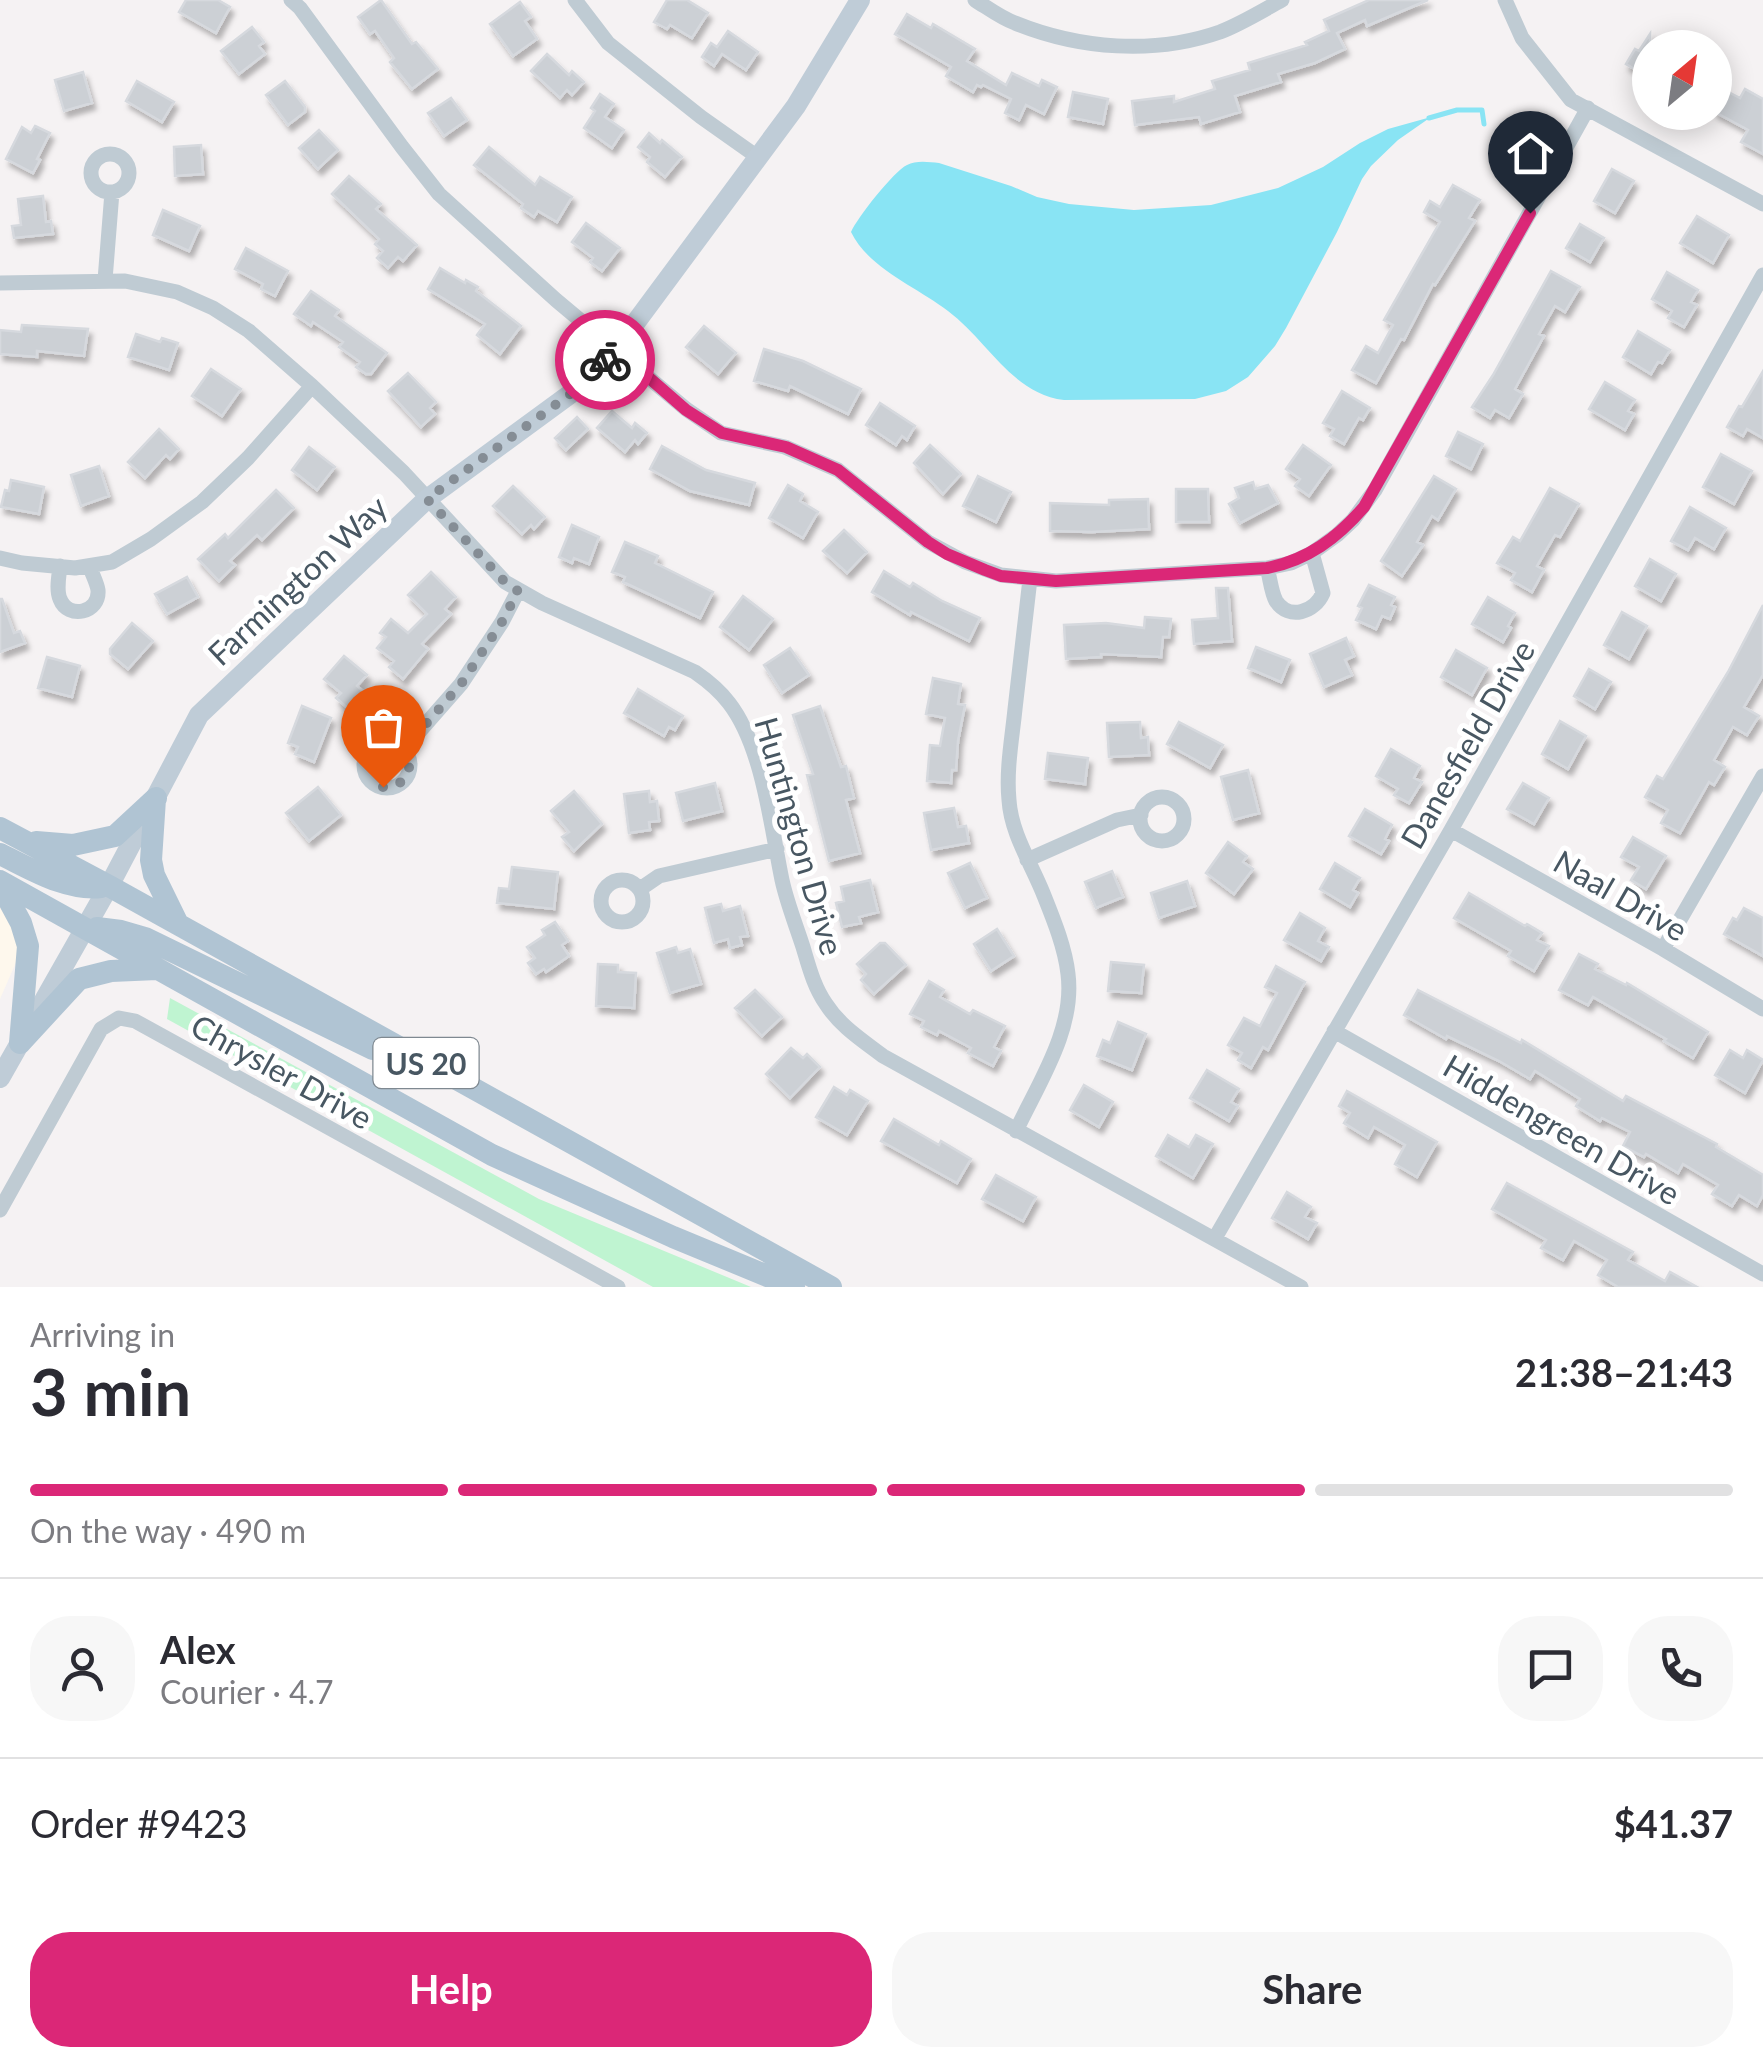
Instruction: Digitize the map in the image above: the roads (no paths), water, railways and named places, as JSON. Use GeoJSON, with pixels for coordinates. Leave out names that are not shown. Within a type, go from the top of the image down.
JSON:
{"type":"FeatureCollection","features":[{"type":"Feature","properties":{"kind":"main road"},"geometry":{"type":"LineString","coordinates":[[24,841],[73,845],[115,836],[156,799]]}},
{"type":"Feature","properties":{"kind":"main road"},"geometry":{"type":"LineString","coordinates":[[156,799],[150,860],[178,924]]}},
{"type":"Feature","properties":{"kind":"main road","name":"US 20"},"geometry":{"type":"LineString","coordinates":[[0,828],[830,1287]]}},
{"type":"Feature","properties":{"kind":"main road"},"geometry":{"type":"LineString","coordinates":[[0,854],[69,884],[88,888],[109,886]]}},
{"type":"Feature","properties":{"kind":"main road"},"geometry":{"type":"LineString","coordinates":[[0,882],[28,946],[20,1043]]}},
{"type":"Feature","properties":{"kind":"main road","name":"US 20"},"geometry":{"type":"LineString","coordinates":[[0,882],[492,1155],[794,1287]]}},
{"type":"Feature","properties":{"kind":"main road"},"geometry":{"type":"LineString","coordinates":[[86,928],[106,928],[145,938],[388,1056],[456,1079]]}},
{"type":"Feature","properties":{"kind":"main road"},"geometry":{"type":"LineString","coordinates":[[20,1043],[78,979],[110,971],[158,969]]}},
{"type":"Feature","properties":{"kind":"street"},"geometry":{"type":"LineString","coordinates":[[291,0],[439,194],[686,410],[722,433],[786,447],[838,470],[947,554],[1001,576],[1030,580],[1267,568],[1291,562],[1328,543],[1353,520],[1375,490],[1588,108]]}},
{"type":"Feature","properties":{"kind":"street"},"geometry":{"type":"LineString","coordinates":[[576,0],[608,44],[759,158]]}},
{"type":"Feature","properties":{"kind":"street","name":"Farmington Way"},"geometry":{"type":"LineString","coordinates":[[0,1078],[86,928],[199,715],[427,499],[573,392],[616,349],[796,106],[860,0]]}},
{"type":"Feature","properties":{"kind":"street"},"geometry":{"type":"LineString","coordinates":[[975,0],[1012,22],[1058,38],[1118,47],[1174,44],[1221,31],[1282,0]]}},
{"type":"Feature","properties":{"kind":"street"},"geometry":{"type":"LineString","coordinates":[[1505,0],[1522,38],[1571,100],[1763,204]]}},
{"type":"Feature","properties":{"kind":"street"},"geometry":{"type":"LineString","coordinates":[[105,280],[112,192]]}},
{"type":"Feature","properties":{"kind":"street","name":"Danesfield Drive"},"geometry":{"type":"LineString","coordinates":[[1215,1238],[1451,830],[1763,275]]}},
{"type":"Feature","properties":{"kind":"street","name":"Huntington Drive"},"geometry":{"type":"LineString","coordinates":[[0,283],[105,280],[158,286],[213,308],[249,331],[312,386],[404,473],[505,582],[695,672],[713,685],[741,721],[758,768],[783,884],[817,990],[842,1025],[883,1056],[1301,1287]]}},
{"type":"Feature","properties":{"kind":"street"},"geometry":{"type":"LineString","coordinates":[[0,558],[60,566],[90,567],[112,562],[202,502],[248,458],[312,386]]}},
{"type":"Feature","properties":{"kind":"street"},"geometry":{"type":"LineString","coordinates":[[1267,568],[1280,606],[1296,612],[1311,610],[1323,593],[1312,552]]}},
{"type":"Feature","properties":{"kind":"street"},"geometry":{"type":"LineString","coordinates":[[60,566],[60,600],[67,609],[78,612],[88,610],[96,602],[98,591],[90,567]]}},
{"type":"Feature","properties":{"kind":"street"},"geometry":{"type":"LineString","coordinates":[[1016,1131],[1060,1038],[1070,993],[1066,960],[1043,892],[1027,860],[1008,798],[1030,580]]}},
{"type":"Feature","properties":{"kind":"street"},"geometry":{"type":"LineString","coordinates":[[404,749],[461,684],[518,591]]}},
{"type":"Feature","properties":{"kind":"street"},"geometry":{"type":"LineString","coordinates":[[1662,949],[1763,776]]}},
{"type":"Feature","properties":{"kind":"street"},"geometry":{"type":"LineString","coordinates":[[1027,860],[1117,820],[1141,815]]}},
{"type":"Feature","properties":{"kind":"street","name":"Naal Drive"},"geometry":{"type":"LineString","coordinates":[[1451,830],[1763,1008]]}},
{"type":"Feature","properties":{"kind":"street"},"geometry":{"type":"LineString","coordinates":[[640,889],[660,876],[777,848]]}},
{"type":"Feature","properties":{"kind":"street","name":"Chrysler Drive"},"geometry":{"type":"LineString","coordinates":[[0,1210],[101,1029],[119,1018],[136,1021],[618,1287]]}},
{"type":"Feature","properties":{"kind":"street","name":"Hiddengreen Drive"},"geometry":{"type":"LineString","coordinates":[[1334,1030],[1763,1274]]}},
{"type":"Feature","properties":{"kind":"water"},"geometry":{"type":"Polygon","coordinates":[[[1431,117],[1398,140],[1362,179],[1275,346],[1248,377],[1226,391],[1195,399],[1064,400],[1045,395],[1015,377],[948,311],[869,257],[851,232],[885,185],[914,162],[939,163],[1069,204],[1134,210],[1211,205],[1278,188],[1388,129],[1431,117]]]}},
{"type":"Feature","properties":{"kind":"waterway"},"geometry":{"type":"LineString","coordinates":[[1429,118],[1457,110],[1482,110],[1484,124]]}}]}
